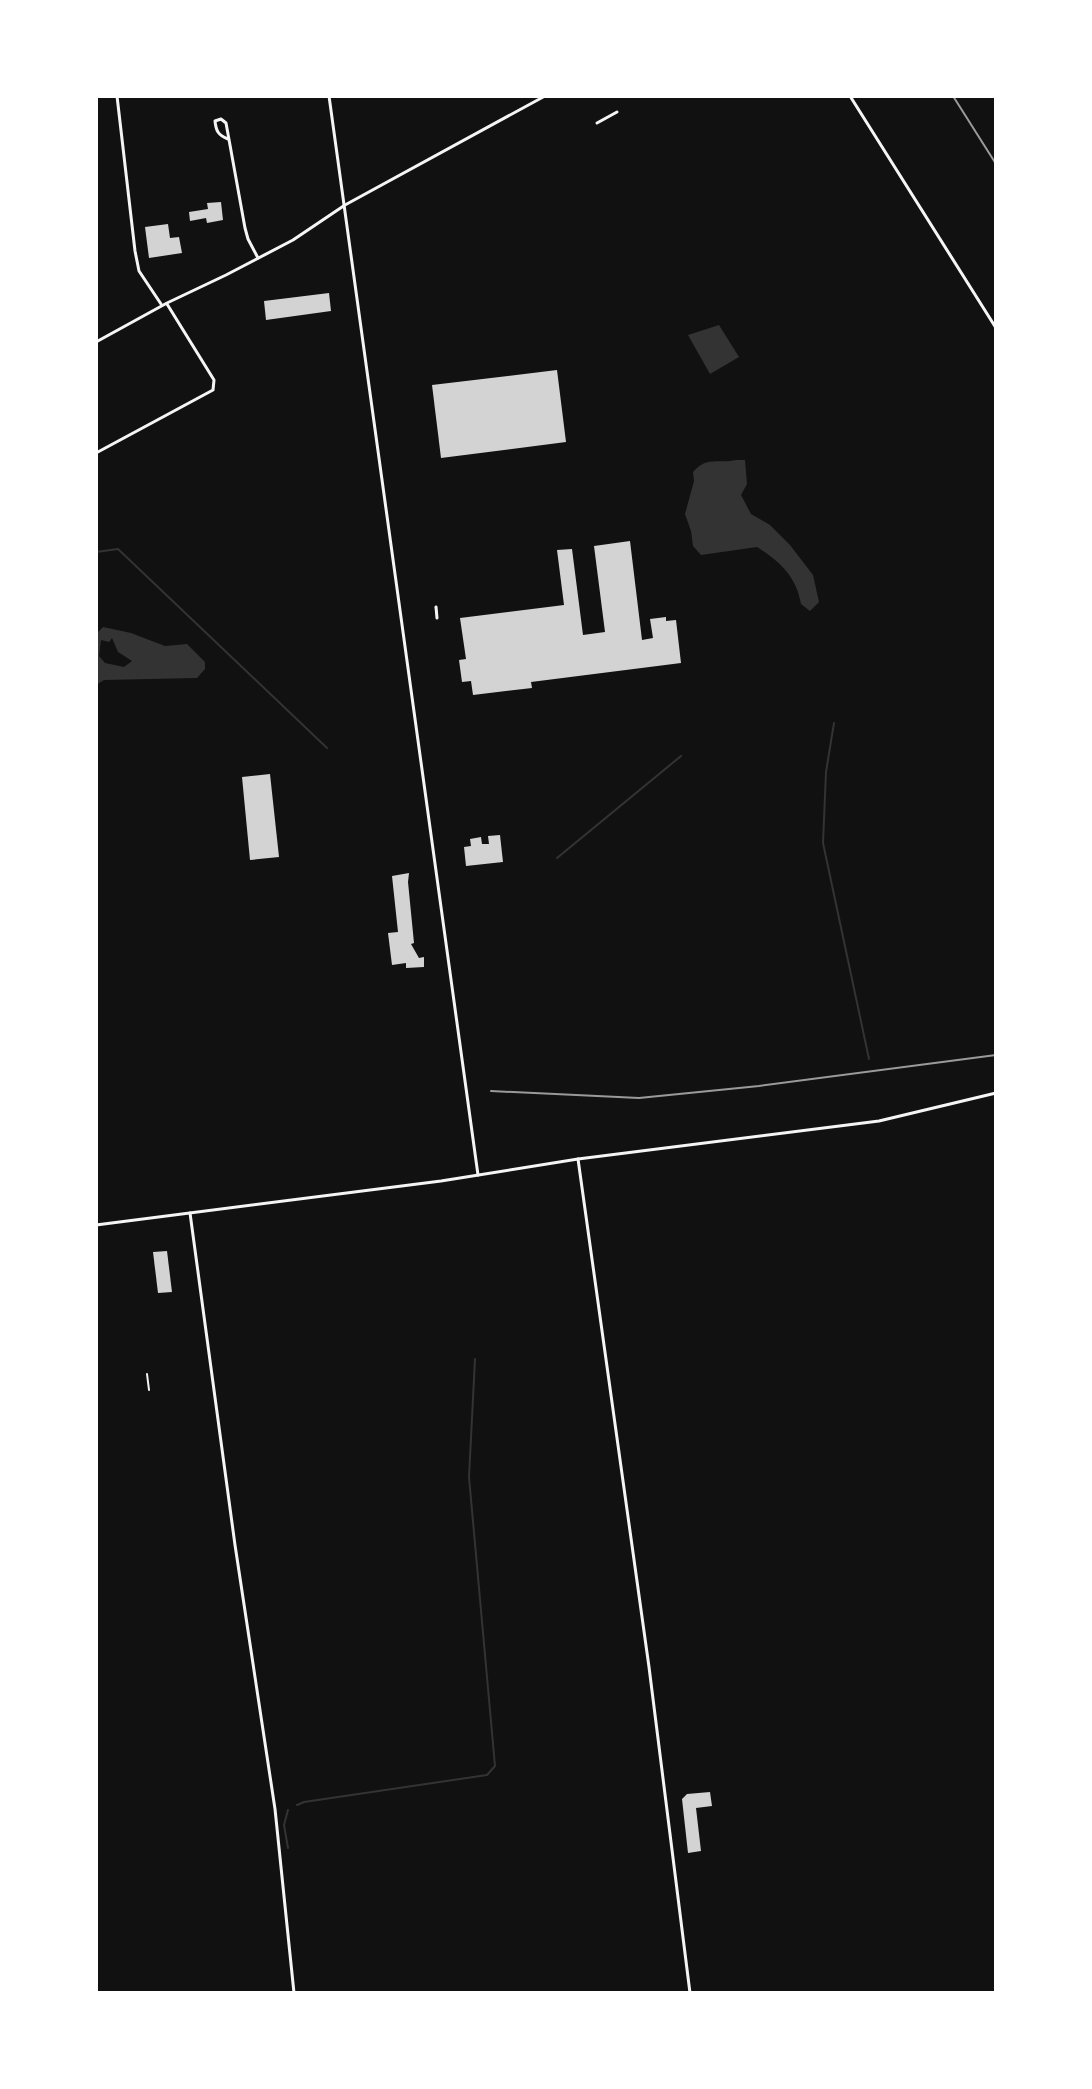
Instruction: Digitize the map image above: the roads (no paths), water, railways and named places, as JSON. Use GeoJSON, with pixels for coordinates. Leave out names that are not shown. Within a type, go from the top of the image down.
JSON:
{"type":"FeatureCollection","features":[{"type":"Feature","properties":{"kind":"street"},"geometry":{"type":"LineString","coordinates":[[96,453],[213,390],[214,380],[139,271],[117,96]]}},
{"type":"Feature","properties":{"kind":"street"},"geometry":{"type":"LineString","coordinates":[[329,96],[478,1175]]}},
{"type":"Feature","properties":{"kind":"street"},"geometry":{"type":"LineString","coordinates":[[96,342],[164,304],[293,240],[345,205],[545,96]]}},
{"type":"Feature","properties":{"kind":"street"},"geometry":{"type":"LineString","coordinates":[[850,96],[996,328]]}},
{"type":"Feature","properties":{"kind":"street"},"geometry":{"type":"LineString","coordinates":[[597,123],[617,112]]}},
{"type":"Feature","properties":{"kind":"street"},"geometry":{"type":"LineString","coordinates":[[228,139],[216,130],[215,121],[221,119],[226,123],[245,228],[258,258]]}},
{"type":"Feature","properties":{"kind":"street"},"geometry":{"type":"LineString","coordinates":[[436,607],[437,618]]}},
{"type":"Feature","properties":{"kind":"street"},"geometry":{"type":"LineString","coordinates":[[96,1225],[879,1121],[996,1093]]}},
{"type":"Feature","properties":{"kind":"street"},"geometry":{"type":"LineString","coordinates":[[578,1159],[649,1667],[690,1993]]}},
{"type":"Feature","properties":{"kind":"street"},"geometry":{"type":"LineString","coordinates":[[190,1213],[237,1560],[275,1809],[294,1993]]}},
{"type":"Feature","properties":{"kind":"lane"},"geometry":{"type":"LineString","coordinates":[[147,1374],[149,1390]]}},
{"type":"Feature","properties":{"kind":"waterway"},"geometry":{"type":"LineString","coordinates":[[96,552],[118,549],[327,748]]}},
{"type":"Feature","properties":{"kind":"waterway"},"geometry":{"type":"LineString","coordinates":[[834,723],[826,772],[823,843],[869,1059]]}},
{"type":"Feature","properties":{"kind":"waterway"},"geometry":{"type":"LineString","coordinates":[[557,858],[681,756]]}},
{"type":"Feature","properties":{"kind":"waterway"},"geometry":{"type":"LineString","coordinates":[[297,1805],[487,1775],[495,1766],[469,1477],[475,1359]]}},
{"type":"Feature","properties":{"kind":"waterway"},"geometry":{"type":"LineString","coordinates":[[288,1810],[284,1825],[288,1848]]}},
{"type":"Feature","properties":{"kind":"railway"},"geometry":{"type":"LineString","coordinates":[[953,96],[996,164]]}},
{"type":"Feature","properties":{"kind":"railway"},"geometry":{"type":"LineString","coordinates":[[491,1091],[639,1098],[759,1086],[996,1055]]}}]}
